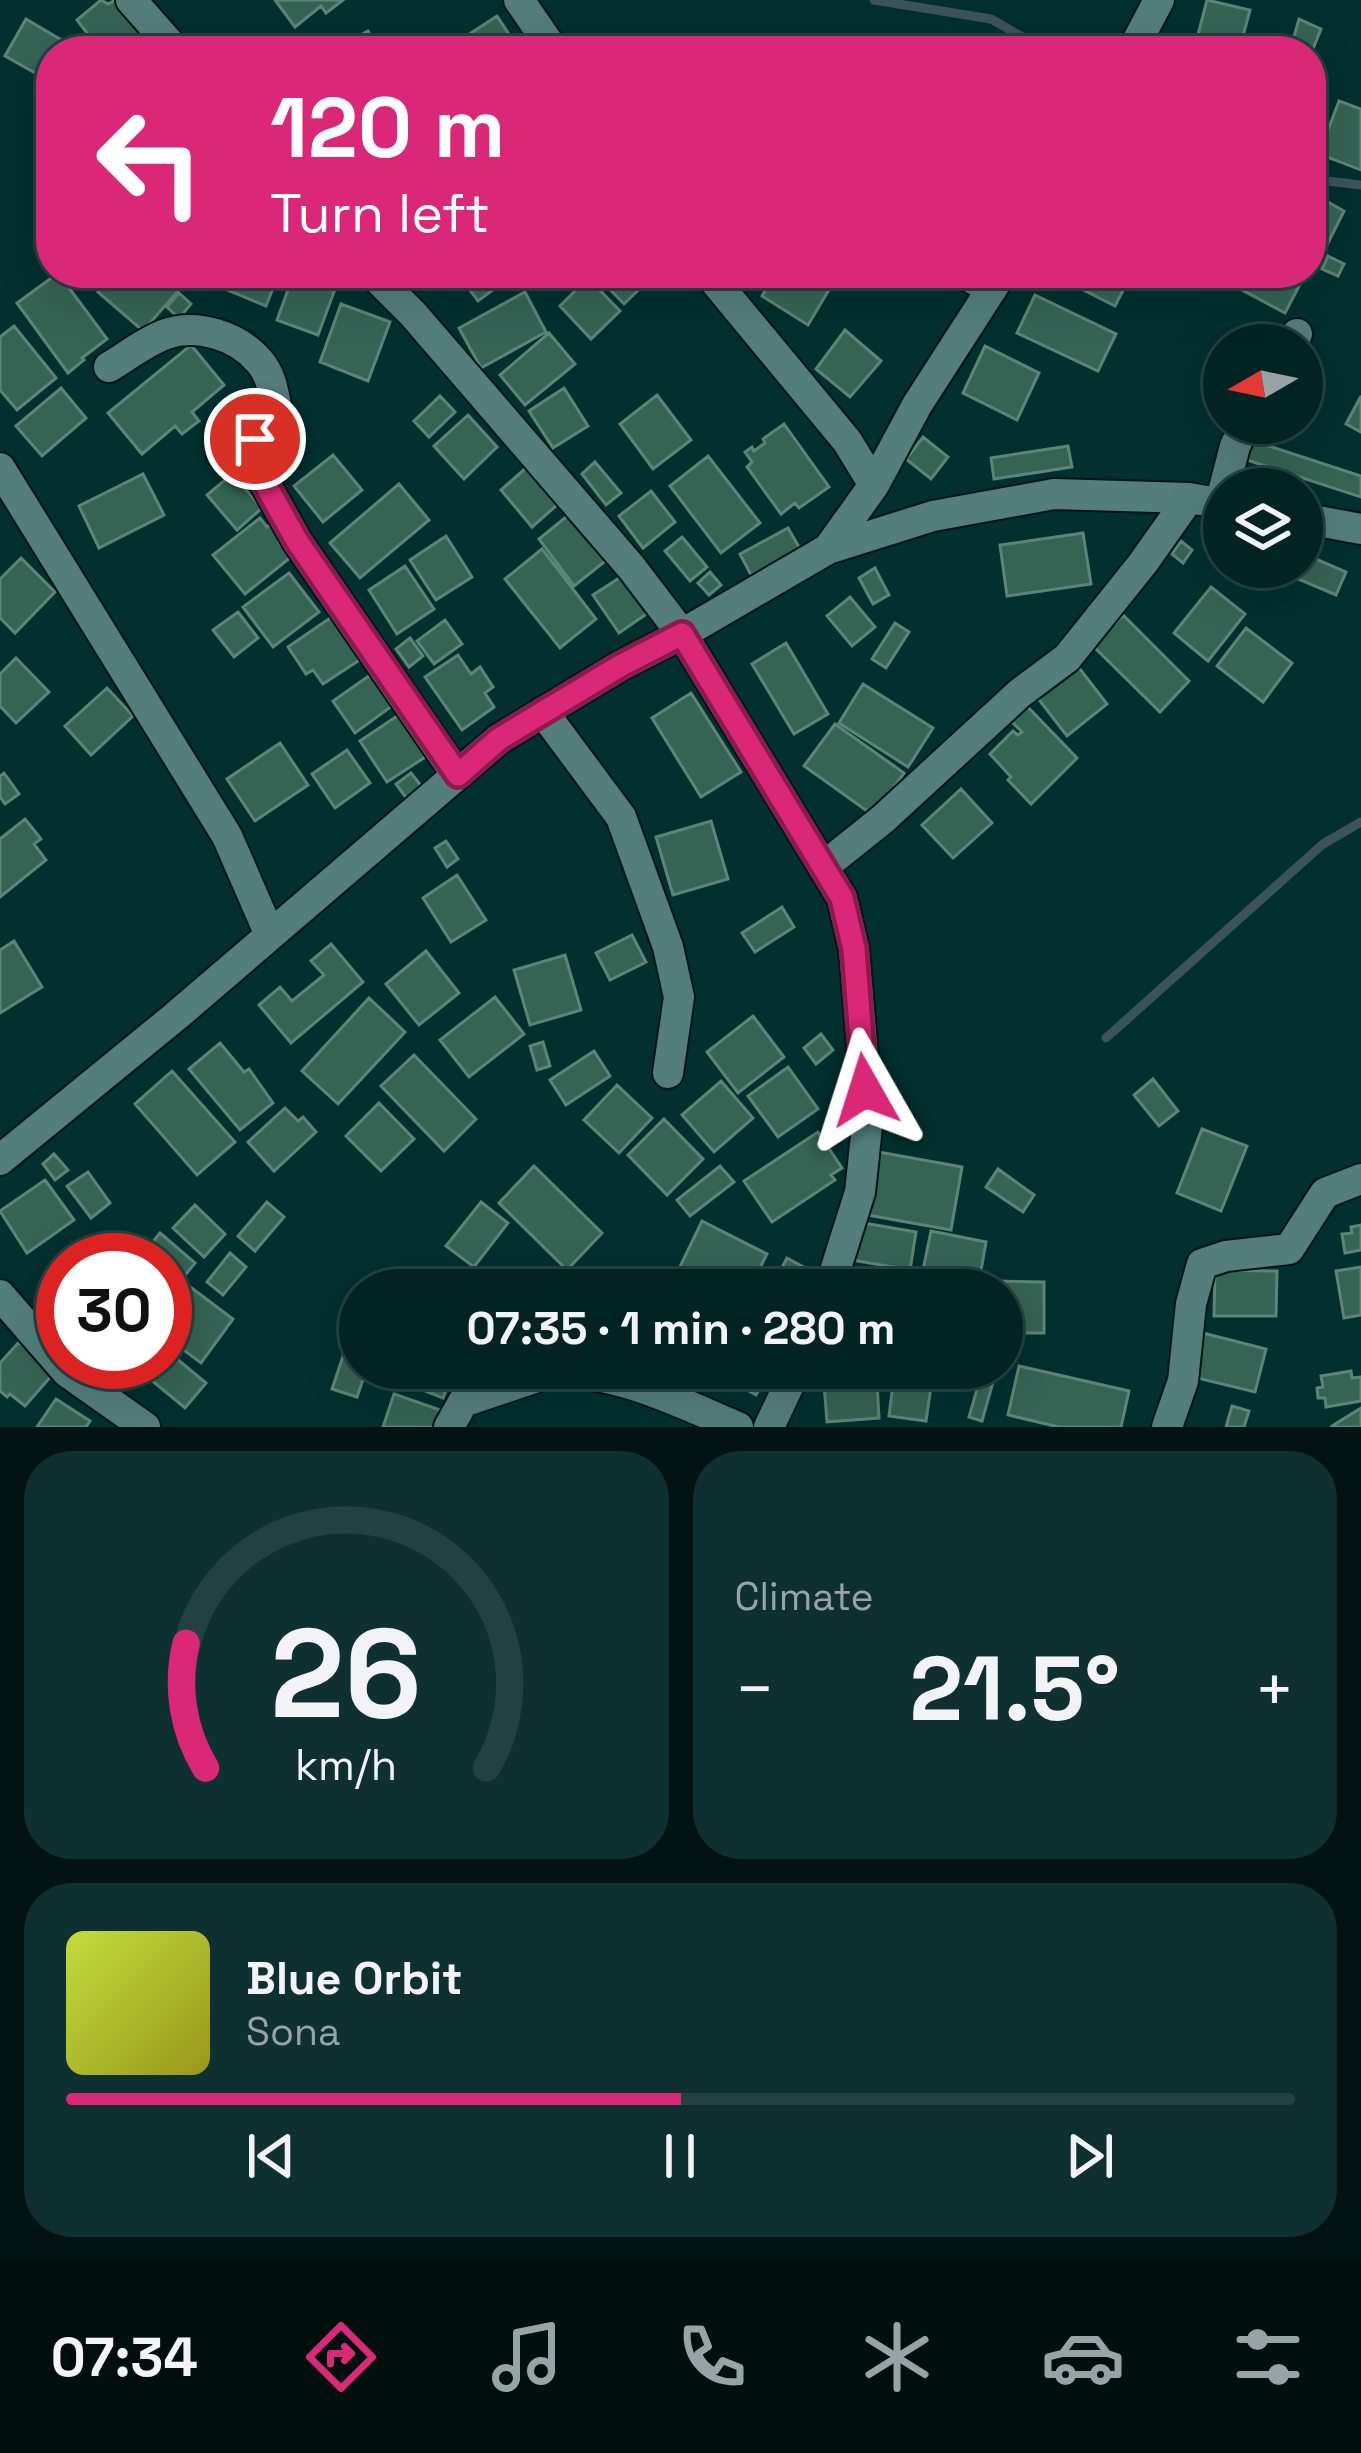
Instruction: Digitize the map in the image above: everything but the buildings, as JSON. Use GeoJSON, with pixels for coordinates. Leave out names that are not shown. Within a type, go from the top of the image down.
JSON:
{"type":"FeatureCollection","features":[{"type":"Feature","properties":{"kind":"street"},"geometry":{"type":"LineString","coordinates":[[131,0],[163,36]]}},
{"type":"Feature","properties":{"kind":"street"},"geometry":{"type":"LineString","coordinates":[[519,0],[544,36]]}},
{"type":"Feature","properties":{"kind":"street"},"geometry":{"type":"LineString","coordinates":[[1140,36],[1159,0]]}},
{"type":"Feature","properties":{"kind":"street"},"geometry":{"type":"LineString","coordinates":[[387,288],[631,567],[682,634],[842,898],[854,949],[868,1117],[860,1192],[836,1269]]}},
{"type":"Feature","properties":{"kind":"street"},"geometry":{"type":"LineString","coordinates":[[720,288],[847,441],[874,484]]}},
{"type":"Feature","properties":{"kind":"street"},"geometry":{"type":"LineString","coordinates":[[828,549],[874,484],[917,405],[992,288]]}},
{"type":"Feature","properties":{"kind":"street"},"geometry":{"type":"LineString","coordinates":[[109,367],[166,334],[196,331],[217,331],[259,359],[272,384],[275,405],[255,439],[254,464],[297,541],[458,775]]}},
{"type":"Feature","properties":{"kind":"street"},"geometry":{"type":"LineString","coordinates":[[0,468],[226,836],[270,935]]}},
{"type":"Feature","properties":{"kind":"street"},"geometry":{"type":"LineString","coordinates":[[0,1160],[499,739],[828,549],[933,516],[1054,494],[1203,501]]}},
{"type":"Feature","properties":{"kind":"street"},"geometry":{"type":"LineString","coordinates":[[823,867],[883,819],[1020,693],[1067,658],[1189,498]]}},
{"type":"Feature","properties":{"kind":"street"},"geometry":{"type":"LineString","coordinates":[[1323,522],[1361,529]]}},
{"type":"Feature","properties":{"kind":"street"},"geometry":{"type":"LineString","coordinates":[[543,712],[621,817],[668,946],[679,997],[668,1073]]}},
{"type":"Feature","properties":{"kind":"street"},"geometry":{"type":"LineString","coordinates":[[1167,1427],[1183,1382],[1191,1304],[1202,1264],[1226,1256],[1289,1249],[1325,1193],[1361,1179]]}},
{"type":"Feature","properties":{"kind":"street"},"geometry":{"type":"LineString","coordinates":[[0,1295],[68,1372],[145,1427]]}},
{"type":"Feature","properties":{"kind":"street"},"geometry":{"type":"LineString","coordinates":[[449,1427],[463,1402],[552,1372],[615,1380],[738,1427]]}},
{"type":"Feature","properties":{"kind":"street"},"geometry":{"type":"LineString","coordinates":[[769,1427],[787,1389]]}},
{"type":"Feature","properties":{"kind":"waterway"},"geometry":{"type":"LineString","coordinates":[[874,0],[991,19],[1021,36]]}},
{"type":"Feature","properties":{"kind":"waterway"},"geometry":{"type":"LineString","coordinates":[[1326,181],[1361,185]]}},
{"type":"Feature","properties":{"kind":"waterway"},"geometry":{"type":"LineString","coordinates":[[1106,1038],[1323,844],[1361,822]]}},
{"type":"Feature","properties":{"kind":"route"},"geometry":{"type":"LineString","coordinates":[[255,439],[254,464],[297,541],[458,775],[499,739],[682,634],[842,898],[854,949],[865,1090]]}}]}
